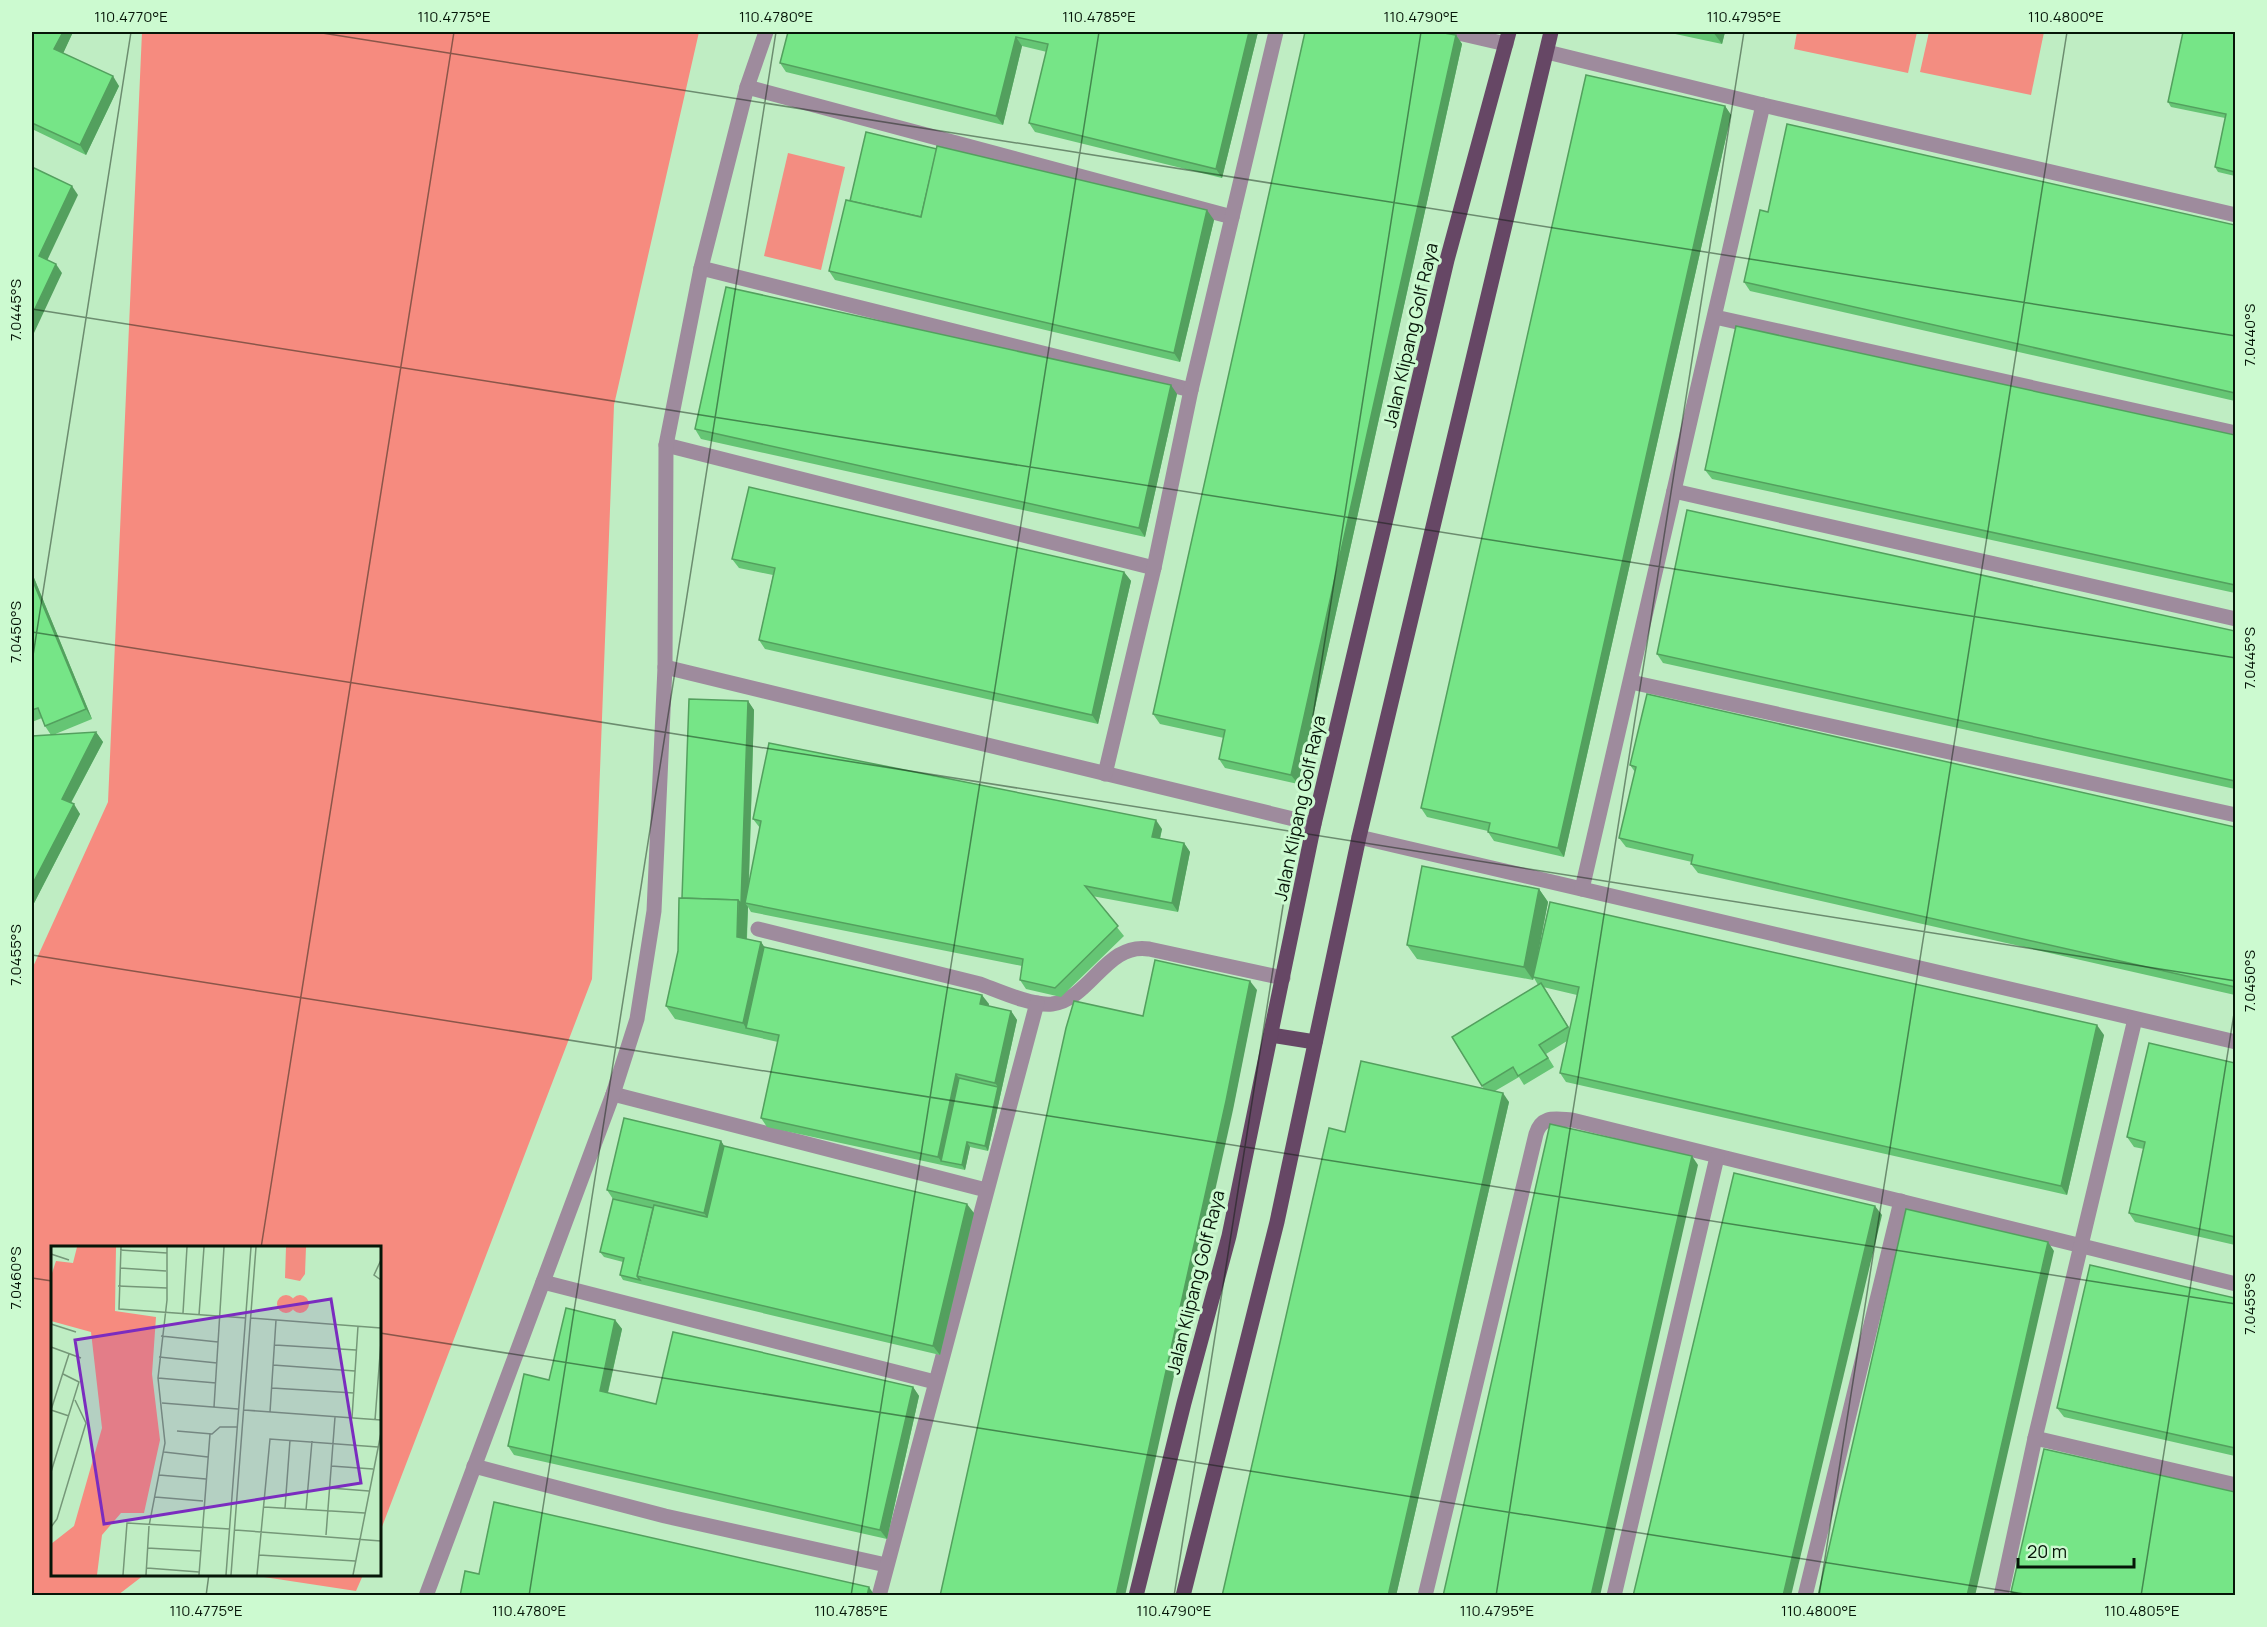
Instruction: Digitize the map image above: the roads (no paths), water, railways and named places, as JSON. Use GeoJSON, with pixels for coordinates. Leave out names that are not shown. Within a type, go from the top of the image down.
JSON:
{"type":"FeatureCollection","features":[{"type":"Feature","properties":{"kind":"main road"},"geometry":{"type":"LineString","coordinates":[[1183,1596],[1277,1222],[1359,837],[1551,32]]}},
{"type":"Feature","properties":{"kind":"main road","name":"Jalan Klipang Golf Raya"},"geometry":{"type":"LineString","coordinates":[[1136,1596],[1229,1236],[1314,824],[1447,260],[1507,38]]}},
{"type":"Feature","properties":{"kind":"main road"},"geometry":{"type":"LineString","coordinates":[[1271,1035],[1315,1042]]}},
{"type":"Feature","properties":{"kind":"street"},"geometry":{"type":"LineString","coordinates":[[426,1596],[613,1094],[637,1018],[654,911],[665,667],[666,445],[701,268],[747,87],[766,32]]}},
{"type":"Feature","properties":{"kind":"street"},"geometry":{"type":"LineString","coordinates":[[1105,774],[1154,568],[1191,390],[1276,32]]}},
{"type":"Feature","properties":{"kind":"street"},"geometry":{"type":"LineString","coordinates":[[1454,32],[1507,38]]}},
{"type":"Feature","properties":{"kind":"street"},"geometry":{"type":"LineString","coordinates":[[1546,52],[2235,215]]}},
{"type":"Feature","properties":{"kind":"street"},"geometry":{"type":"LineString","coordinates":[[747,87],[1232,217]]}},
{"type":"Feature","properties":{"kind":"street"},"geometry":{"type":"LineString","coordinates":[[1582,889],[1763,105]]}},
{"type":"Feature","properties":{"kind":"street"},"geometry":{"type":"LineString","coordinates":[[701,268],[1191,390]]}},
{"type":"Feature","properties":{"kind":"street"},"geometry":{"type":"LineString","coordinates":[[1715,317],[2235,433]]}},
{"type":"Feature","properties":{"kind":"street"},"geometry":{"type":"LineString","coordinates":[[666,445],[1154,568]]}},
{"type":"Feature","properties":{"kind":"street"},"geometry":{"type":"LineString","coordinates":[[1674,491],[2235,619]]}},
{"type":"Feature","properties":{"kind":"street"},"geometry":{"type":"LineString","coordinates":[[665,667],[1314,824]]}},
{"type":"Feature","properties":{"kind":"street"},"geometry":{"type":"LineString","coordinates":[[1631,682],[2235,815]]}},
{"type":"Feature","properties":{"kind":"street"},"geometry":{"type":"LineString","coordinates":[[1359,837],[2235,1042]]}},
{"type":"Feature","properties":{"kind":"street"},"geometry":{"type":"LineString","coordinates":[[758,928],[980,984],[1037,1003],[1049,1004],[1065,1001],[1123,952],[1139,947],[1283,978]]}},
{"type":"Feature","properties":{"kind":"street"},"geometry":{"type":"LineString","coordinates":[[879,1596],[1037,1003]]}},
{"type":"Feature","properties":{"kind":"street"},"geometry":{"type":"LineString","coordinates":[[2001,1596],[2079,1244],[2135,1019]]}},
{"type":"Feature","properties":{"kind":"street"},"geometry":{"type":"LineString","coordinates":[[613,1094],[986,1190]]}},
{"type":"Feature","properties":{"kind":"street"},"geometry":{"type":"LineString","coordinates":[[1425,1596],[1539,1125],[1549,1119],[1572,1120],[2235,1284]]}},
{"type":"Feature","properties":{"kind":"street"},"geometry":{"type":"LineString","coordinates":[[1614,1596],[1717,1157]]}},
{"type":"Feature","properties":{"kind":"street"},"geometry":{"type":"LineString","coordinates":[[1805,1596],[1901,1201]]}},
{"type":"Feature","properties":{"kind":"street"},"geometry":{"type":"LineString","coordinates":[[543,1282],[935,1382]]}},
{"type":"Feature","properties":{"kind":"street"},"geometry":{"type":"LineString","coordinates":[[2035,1438],[2235,1485]]}},
{"type":"Feature","properties":{"kind":"street"},"geometry":{"type":"LineString","coordinates":[[474,1466],[664,1516],[886,1565]]}}]}
